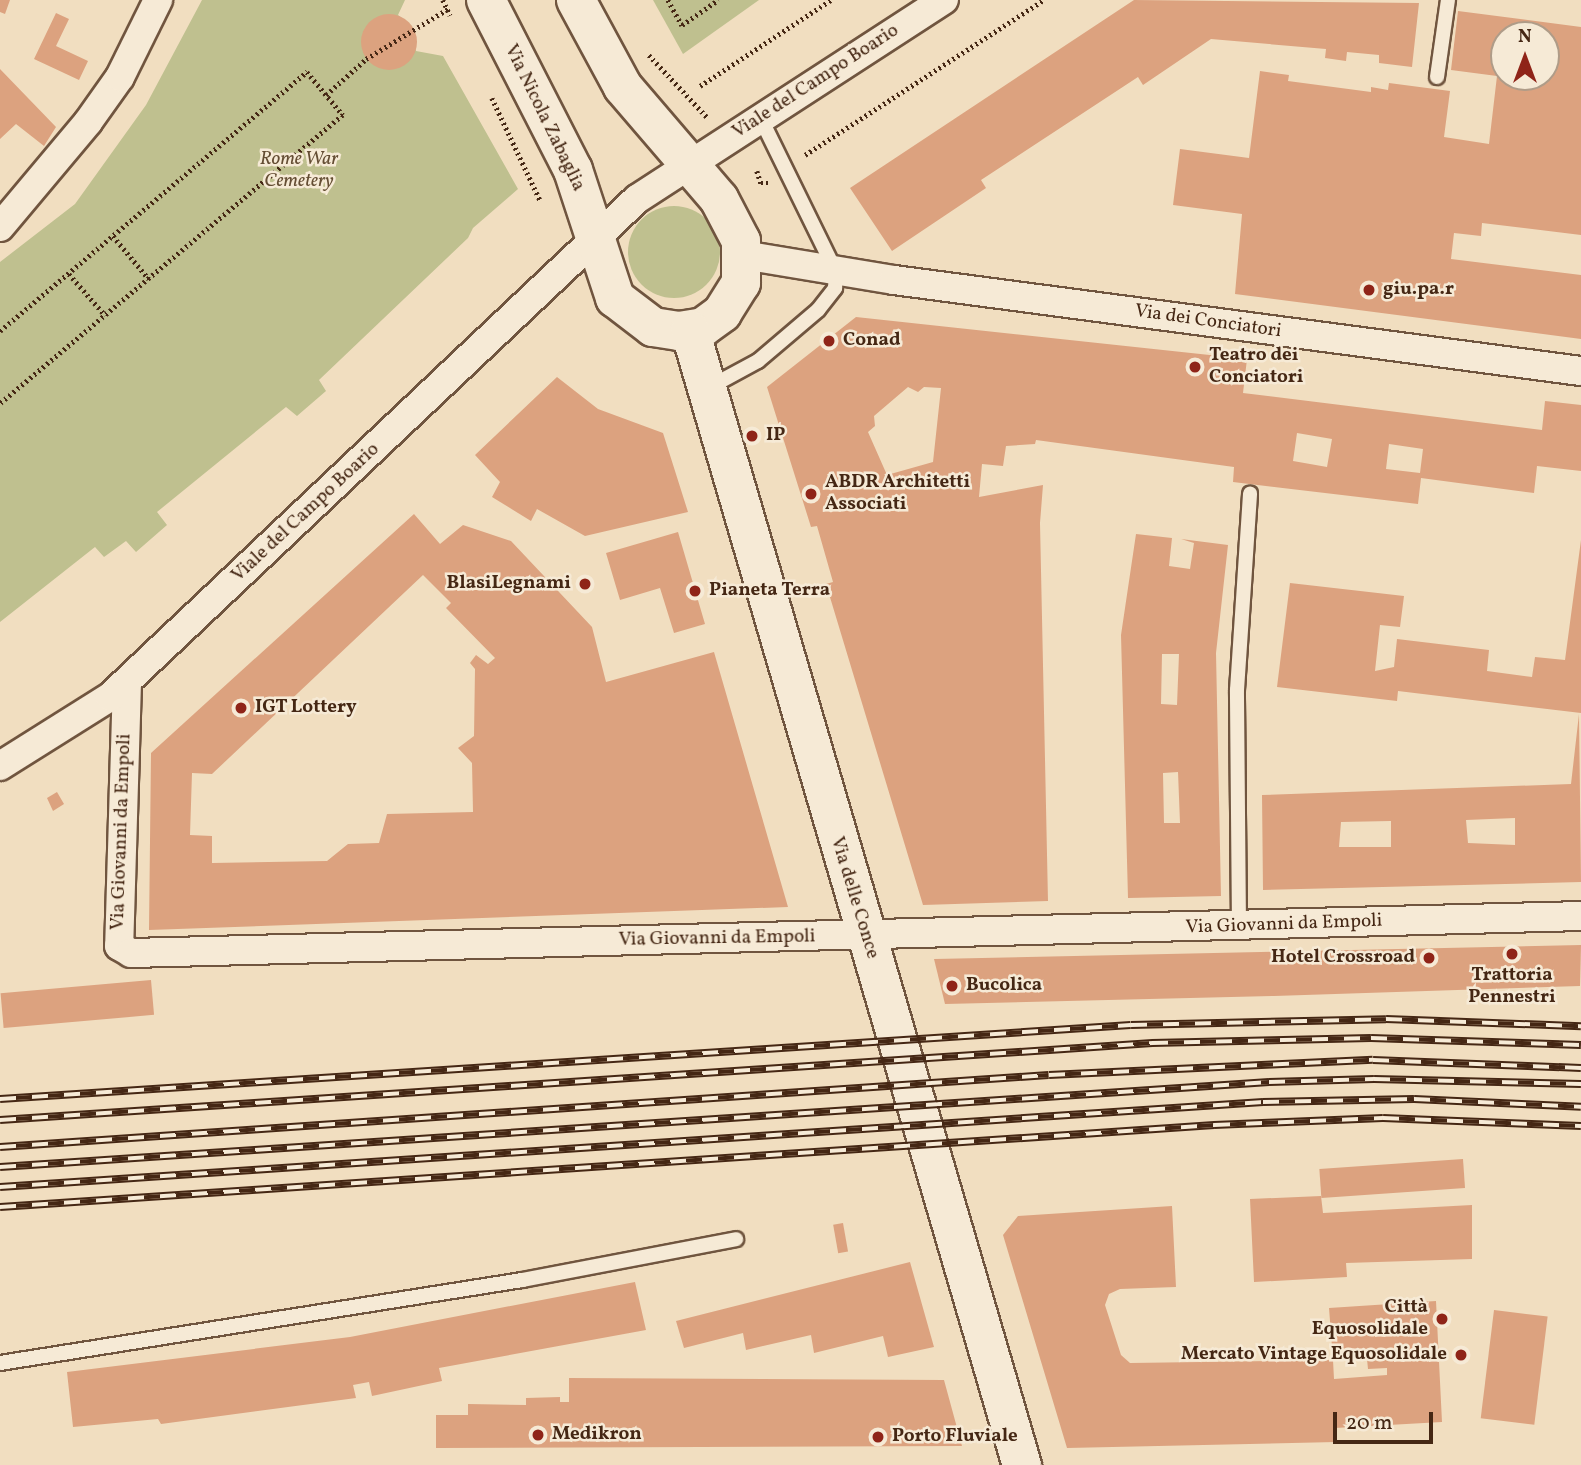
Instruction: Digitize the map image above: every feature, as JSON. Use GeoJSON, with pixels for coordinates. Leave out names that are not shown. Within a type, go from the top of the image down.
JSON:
{"type":"FeatureCollection","features":[{"type":"Feature","properties":{"kind":"street"},"geometry":{"type":"LineString","coordinates":[[0,227],[60,159],[112,88],[158,0]]}},
{"type":"Feature","properties":{"kind":"street","name":"Via Nicola Zabaglia"},"geometry":{"type":"LineString","coordinates":[[486,0],[564,150],[597,239]]}},
{"type":"Feature","properties":{"kind":"street"},"geometry":{"type":"LineString","coordinates":[[576,0],[623,87],[688,165],[727,212],[743,255],[740,282],[730,302],[712,321],[690,330],[653,327],[626,310],[606,279],[597,239],[637,199],[688,165]]}},
{"type":"Feature","properties":{"kind":"street","name":"Viale del Campo Boario"},"geometry":{"type":"LineString","coordinates":[[688,165],[944,0]]}},
{"type":"Feature","properties":{"kind":"street","name":"Viale del Campo Boario"},"geometry":{"type":"LineString","coordinates":[[0,766],[87,715],[127,682],[597,239]]}},
{"type":"Feature","properties":{"kind":"street","name":"Via dei Conciatori"},"geometry":{"type":"LineString","coordinates":[[743,255],[835,272],[1581,371]]}},
{"type":"Feature","properties":{"kind":"street","name":"Via delle Conce"},"geometry":{"type":"LineString","coordinates":[[690,330],[703,390],[1022,1465]]}},
{"type":"Feature","properties":{"kind":"street","name":"Via Giovanni da Empoli"},"geometry":{"type":"LineString","coordinates":[[127,682],[119,946],[131,953],[866,937],[1581,916]]}},
{"type":"Feature","properties":{"kind":"lane"},"geometry":{"type":"LineString","coordinates":[[1437,77],[1448,0]]}},
{"type":"Feature","properties":{"kind":"lane"},"geometry":{"type":"LineString","coordinates":[[703,390],[751,367],[832,296],[835,272],[761,119]]}},
{"type":"Feature","properties":{"kind":"lane"},"geometry":{"type":"LineString","coordinates":[[1239,927],[1237,690],[1250,493]]}},
{"type":"Feature","properties":{"kind":"lane"},"geometry":{"type":"LineString","coordinates":[[0,1363],[522,1280],[736,1239]]}},
{"type":"Feature","properties":{"kind":"path"},"geometry":{"type":"LineString","coordinates":[[443,0],[454,21]]}},
{"type":"Feature","properties":{"kind":"path"},"geometry":{"type":"LineString","coordinates":[[668,0],[682,25],[718,0]]}},
{"type":"Feature","properties":{"kind":"path"},"geometry":{"type":"LineString","coordinates":[[700,86],[831,0]]}},
{"type":"Feature","properties":{"kind":"path"},"geometry":{"type":"LineString","coordinates":[[803,156],[1044,0]]}},
{"type":"Feature","properties":{"kind":"path"},"geometry":{"type":"LineString","coordinates":[[326,95],[366,59],[447,9]]}},
{"type":"Feature","properties":{"kind":"path"},"geometry":{"type":"LineString","coordinates":[[0,331],[307,72],[343,115],[0,404]]}},
{"type":"Feature","properties":{"kind":"path"},"geometry":{"type":"LineString","coordinates":[[490,94],[541,202]]}},
{"type":"Feature","properties":{"kind":"path"},"geometry":{"type":"LineString","coordinates":[[113,236],[149,279]]}},
{"type":"Feature","properties":{"kind":"path"},"geometry":{"type":"LineString","coordinates":[[69,274],[105,315]]}},
{"type":"Feature","properties":{"kind":"green space","name":"Rome War Cemetery"},"geometry":{"type":"Polygon","coordinates":[[[202,0],[405,0],[398,15],[412,26],[416,51],[443,56],[518,189],[473,228],[468,238],[319,380],[326,391],[297,416],[286,407],[157,512],[167,525],[136,552],[126,541],[104,557],[95,547],[0,622],[0,262],[75,204],[146,105],[202,0]]]}},
{"type":"Feature","properties":{"kind":"green space"},"geometry":{"type":"Polygon","coordinates":[[[653,0],[759,0],[683,54],[653,0]]]}},
{"type":"Feature","properties":{"kind":"green space"},"geometry":{"type":"Polygon","coordinates":[[[674,206],[692,210],[707,219],[716,234],[720,252],[716,270],[707,285],[692,294],[674,298],[656,294],[641,285],[632,270],[628,252],[632,234],[641,219],[656,210],[674,206]]]}},
{"type":"Feature","properties":{"kind":"building"},"geometry":{"type":"Polygon","coordinates":[[[0,0],[10,0],[5,14],[0,12],[0,0]]]}},
{"type":"Feature","properties":{"kind":"building"},"geometry":{"type":"Polygon","coordinates":[[[1134,0],[1419,3],[1412,67],[1379,63],[1379,55],[1347,52],[1346,61],[1325,58],[1326,49],[1211,39],[1143,85],[1138,77],[981,180],[986,188],[892,251],[850,188],[1134,0]]]}},
{"type":"Feature","properties":{"kind":"building"},"geometry":{"type":"Polygon","coordinates":[[[1458,11],[1535,21],[1490,21],[1490,75],[1451,70],[1458,11]]]}},
{"type":"Feature","properties":{"kind":"building"},"geometry":{"type":"Polygon","coordinates":[[[56,13],[69,19],[56,46],[88,61],[79,80],[34,59],[56,13]]]}},
{"type":"Feature","properties":{"kind":"building"},"geometry":{"type":"Polygon","coordinates":[[[383,14],[395,14],[405,18],[413,26],[417,42],[413,58],[405,66],[395,70],[383,70],[373,66],[365,58],[361,48],[361,36],[365,26],[373,18],[383,14]]]}},
{"type":"Feature","properties":{"kind":"building"},"geometry":{"type":"Polygon","coordinates":[[[1560,24],[1581,27],[1581,235],[1482,223],[1481,236],[1454,233],[1451,259],[1581,275],[1581,339],[1235,294],[1242,214],[1173,205],[1180,149],[1249,158],[1260,71],[1289,75],[1288,81],[1371,92],[1371,87],[1388,90],[1389,83],[1450,91],[1444,137],[1489,144],[1495,91],[1560,91],[1560,24]]]}},
{"type":"Feature","properties":{"kind":"building"},"geometry":{"type":"Polygon","coordinates":[[[0,69],[56,127],[44,146],[16,124],[0,139],[0,69]]]}},
{"type":"Feature","properties":{"kind":"building"},"geometry":{"type":"Polygon","coordinates":[[[856,317],[1247,359],[1243,393],[1542,430],[1545,401],[1581,405],[1581,471],[1537,466],[1534,493],[1421,478],[1418,504],[1233,482],[1234,467],[1036,440],[1035,444],[1006,446],[1003,466],[982,464],[979,497],[1043,485],[1040,523],[1048,901],[923,905],[826,584],[833,582],[817,526],[811,527],[767,387],[856,317]],[[908,387],[874,416],[875,426],[868,432],[887,475],[933,462],[941,388],[924,387],[918,392],[908,387]],[[1297,433],[1293,461],[1327,467],[1332,439],[1297,433]],[[1389,444],[1386,469],[1420,473],[1423,449],[1389,444]]]}},
{"type":"Feature","properties":{"kind":"building"},"geometry":{"type":"Polygon","coordinates":[[[557,377],[598,409],[663,433],[688,512],[585,536],[537,509],[531,521],[492,497],[500,482],[475,455],[557,377]]]}},
{"type":"Feature","properties":{"kind":"building"},"geometry":{"type":"Polygon","coordinates":[[[414,514],[440,544],[463,525],[511,541],[592,627],[606,682],[714,652],[788,907],[149,930],[151,753],[414,514]],[[423,575],[212,774],[192,773],[190,835],[212,836],[212,863],[327,861],[348,844],[379,843],[387,814],[473,812],[472,763],[458,748],[474,736],[475,669],[470,663],[476,655],[488,664],[495,658],[446,608],[451,603],[423,575]]]}},
{"type":"Feature","properties":{"kind":"building"},"geometry":{"type":"Polygon","coordinates":[[[678,532],[705,624],[674,633],[660,588],[620,600],[606,553],[678,532]]]}},
{"type":"Feature","properties":{"kind":"building"},"geometry":{"type":"Polygon","coordinates":[[[1136,534],[1172,538],[1169,566],[1190,569],[1194,543],[1181,539],[1228,545],[1216,653],[1221,896],[1128,898],[1121,635],[1136,534]],[[1162,654],[1161,704],[1177,705],[1179,654],[1162,654]],[[1178,772],[1163,773],[1164,823],[1180,823],[1178,772]]]}},
{"type":"Feature","properties":{"kind":"building"},"geometry":{"type":"Polygon","coordinates":[[[1581,540],[1581,713],[1398,691],[1397,701],[1277,687],[1290,583],[1404,596],[1400,627],[1380,625],[1375,671],[1394,667],[1397,639],[1489,650],[1487,671],[1532,677],[1535,657],[1565,660],[1581,540]]]}},
{"type":"Feature","properties":{"kind":"building"},"geometry":{"type":"Polygon","coordinates":[[[1579,714],[1581,882],[1263,890],[1262,795],[1571,784],[1579,714]],[[1515,818],[1466,820],[1468,843],[1515,845],[1515,818]],[[1391,821],[1341,822],[1339,847],[1391,847],[1391,821]]]}},
{"type":"Feature","properties":{"kind":"building"},"geometry":{"type":"Polygon","coordinates":[[[57,792],[64,804],[53,811],[47,798],[57,792]]]}},
{"type":"Feature","properties":{"kind":"building"},"geometry":{"type":"Polygon","coordinates":[[[1581,945],[1580,986],[945,1004],[934,959],[1581,945]]]}},
{"type":"Feature","properties":{"kind":"building"},"geometry":{"type":"Polygon","coordinates":[[[151,980],[154,1015],[4,1028],[1,993],[151,980]]]}},
{"type":"Feature","properties":{"kind":"building"},"geometry":{"type":"Polygon","coordinates":[[[1463,1159],[1465,1188],[1321,1198],[1319,1169],[1463,1159]]]}},
{"type":"Feature","properties":{"kind":"building"},"geometry":{"type":"Polygon","coordinates":[[[1321,1196],[1323,1213],[1472,1205],[1472,1259],[1346,1263],[1347,1277],[1254,1282],[1250,1199],[1321,1196]]]}},
{"type":"Feature","properties":{"kind":"building"},"geometry":{"type":"Polygon","coordinates":[[[1172,1206],[1176,1287],[1120,1289],[1109,1294],[1105,1305],[1121,1355],[1130,1363],[1333,1360],[1329,1308],[1436,1301],[1442,1422],[1335,1428],[1336,1442],[1067,1448],[1003,1235],[1018,1216],[1172,1206]],[[1367,1359],[1333,1360],[1334,1379],[1387,1375],[1387,1368],[1368,1369],[1367,1359]]]}},
{"type":"Feature","properties":{"kind":"building"},"geometry":{"type":"Polygon","coordinates":[[[843,1223],[848,1252],[838,1253],[833,1225],[843,1223]]]}},
{"type":"Feature","properties":{"kind":"building"},"geometry":{"type":"Polygon","coordinates":[[[910,1262],[934,1347],[888,1357],[883,1336],[814,1353],[811,1335],[746,1350],[743,1333],[684,1348],[676,1321],[910,1262]]]}},
{"type":"Feature","properties":{"kind":"building"},"geometry":{"type":"Polygon","coordinates":[[[635,1282],[646,1330],[439,1368],[442,1381],[372,1396],[369,1382],[353,1385],[356,1398],[161,1424],[158,1419],[73,1427],[67,1372],[350,1337],[635,1282]]]}},
{"type":"Feature","properties":{"kind":"building"},"geometry":{"type":"Polygon","coordinates":[[[1494,1310],[1548,1317],[1534,1425],[1481,1418],[1494,1310]]]}},
{"type":"Feature","properties":{"kind":"building"},"geometry":{"type":"Polygon","coordinates":[[[569,1378],[944,1380],[962,1446],[436,1448],[436,1415],[468,1415],[468,1404],[526,1405],[526,1398],[560,1397],[560,1402],[569,1402],[569,1378]]]}},
{"type":"Feature","properties":{"kind":"railway"},"geometry":{"type":"LineString","coordinates":[[0,1099],[1131,1025],[1386,1019],[1581,1026]]}},
{"type":"Feature","properties":{"kind":"railway"},"geometry":{"type":"LineString","coordinates":[[0,1120],[1152,1043],[1371,1038],[1581,1045]]}},
{"type":"Feature","properties":{"kind":"railway"},"geometry":{"type":"LineString","coordinates":[[0,1147],[1049,1075],[1373,1060],[1581,1068]]}},
{"type":"Feature","properties":{"kind":"railway"},"geometry":{"type":"LineString","coordinates":[[0,1167],[1269,1082],[1374,1079],[1581,1084]]}},
{"type":"Feature","properties":{"kind":"railway"},"geometry":{"type":"LineString","coordinates":[[0,1187],[1263,1102],[1414,1099],[1581,1107]]}},
{"type":"Feature","properties":{"kind":"railway"},"geometry":{"type":"LineString","coordinates":[[0,1207],[1214,1125],[1383,1118],[1581,1126]]}},
{"type":"Feature","properties":{"kind":"place","name":"giu.pa.r"},"geometry":{"type":"Point","coordinates":[1369,290]}},
{"type":"Feature","properties":{"kind":"place","name":"Conad"},"geometry":{"type":"Point","coordinates":[829,341]}},
{"type":"Feature","properties":{"kind":"place","name":"Teatro dei Conciatori"},"geometry":{"type":"Point","coordinates":[1195,367]}},
{"type":"Feature","properties":{"kind":"place","name":"IP"},"geometry":{"type":"Point","coordinates":[752,436]}},
{"type":"Feature","properties":{"kind":"place","name":"ABDR Architetti Associati"},"geometry":{"type":"Point","coordinates":[811,494]}},
{"type":"Feature","properties":{"kind":"place","name":"BlasiLegnami"},"geometry":{"type":"Point","coordinates":[585,584]}},
{"type":"Feature","properties":{"kind":"place","name":"Pianeta Terra"},"geometry":{"type":"Point","coordinates":[695,591]}},
{"type":"Feature","properties":{"kind":"place","name":"IGT Lottery"},"geometry":{"type":"Point","coordinates":[241,708]}},
{"type":"Feature","properties":{"kind":"place","name":"Trattoria Pennestri"},"geometry":{"type":"Point","coordinates":[1512,954]}},
{"type":"Feature","properties":{"kind":"place","name":"Hotel Crossroad"},"geometry":{"type":"Point","coordinates":[1429,958]}},
{"type":"Feature","properties":{"kind":"place","name":"Bucolica"},"geometry":{"type":"Point","coordinates":[952,986]}},
{"type":"Feature","properties":{"kind":"place","name":"Città Equosolidale"},"geometry":{"type":"Point","coordinates":[1442,1319]}},
{"type":"Feature","properties":{"kind":"place","name":"Mercato Vintage Equosolidale"},"geometry":{"type":"Point","coordinates":[1461,1355]}},
{"type":"Feature","properties":{"kind":"place","name":"Medikron"},"geometry":{"type":"Point","coordinates":[538,1435]}},
{"type":"Feature","properties":{"kind":"place","name":"Porto Fluviale"},"geometry":{"type":"Point","coordinates":[878,1437]}}]}
